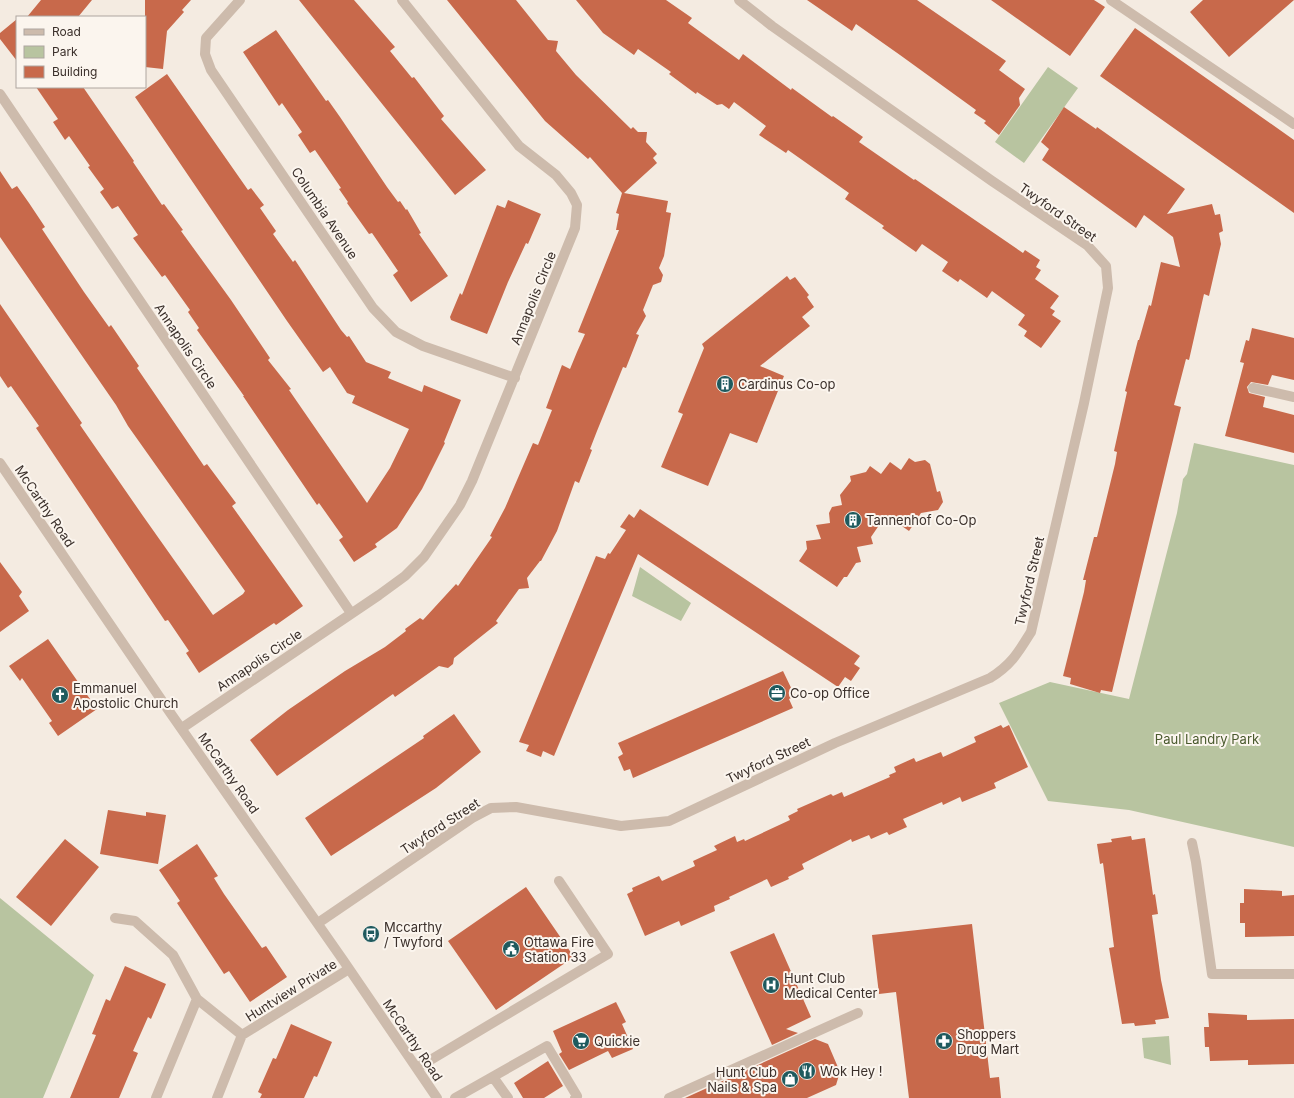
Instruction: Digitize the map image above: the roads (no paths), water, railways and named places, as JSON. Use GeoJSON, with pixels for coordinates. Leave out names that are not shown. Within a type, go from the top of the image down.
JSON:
{"type":"FeatureCollection","features":[{"type":"Feature","properties":{"kind":"street","name":"Columbia Avenue"},"geometry":{"type":"LineString","coordinates":[[240,0],[206,38],[205,54],[212,70],[373,308],[396,332],[416,342],[514,378]]}},
{"type":"Feature","properties":{"kind":"street","name":"Annapolis Circle"},"geometry":{"type":"LineString","coordinates":[[182,728],[405,576],[424,557],[447,526],[472,481],[575,228],[577,205],[571,193],[556,175],[519,146],[402,0]]}},
{"type":"Feature","properties":{"kind":"street","name":"Twyford Street"},"geometry":{"type":"LineString","coordinates":[[318,923],[472,818],[491,808],[516,807],[622,826],[668,821],[835,743],[990,678],[1002,670],[1016,656],[1031,632],[1084,403],[1108,288],[1106,266],[1087,245],[992,181],[772,26],[739,0]]}},
{"type":"Feature","properties":{"kind":"street"},"geometry":{"type":"LineString","coordinates":[[1111,0],[1294,124]]}},
{"type":"Feature","properties":{"kind":"street","name":"Annapolis Circle"},"geometry":{"type":"LineString","coordinates":[[0,94],[351,613]]}},
{"type":"Feature","properties":{"kind":"street"},"geometry":{"type":"LineString","coordinates":[[1253,388],[1294,397]]}},
{"type":"Feature","properties":{"kind":"street","name":"McCarthy Road"},"geometry":{"type":"LineString","coordinates":[[0,463],[350,969],[437,1098]]}},
{"type":"Feature","properties":{"kind":"street"},"geometry":{"type":"LineString","coordinates":[[1192,843],[1212,974],[1294,974]]}},
{"type":"Feature","properties":{"kind":"street"},"geometry":{"type":"LineString","coordinates":[[417,1068],[608,954],[559,880]]}},
{"type":"Feature","properties":{"kind":"street"},"geometry":{"type":"LineString","coordinates":[[115,918],[135,921],[173,955],[197,999],[242,1036]]}},
{"type":"Feature","properties":{"kind":"street","name":"Huntview Private"},"geometry":{"type":"LineString","coordinates":[[217,1098],[242,1036],[350,969]]}},
{"type":"Feature","properties":{"kind":"street"},"geometry":{"type":"LineString","coordinates":[[156,1098],[197,999]]}},
{"type":"Feature","properties":{"kind":"street"},"geometry":{"type":"LineString","coordinates":[[669,1098],[858,1013]]}},
{"type":"Feature","properties":{"kind":"street"},"geometry":{"type":"LineString","coordinates":[[455,1098],[547,1046],[577,1096],[575,1098]]}},
{"type":"Feature","properties":{"kind":"street"},"geometry":{"type":"LineString","coordinates":[[493,1077],[508,1098]]}},
{"type":"Feature","properties":{"kind":"place","name":"Cardinus Co-op"},"geometry":{"type":"Point","coordinates":[725,384]}},
{"type":"Feature","properties":{"kind":"place","name":"Tannenhof Co-Op"},"geometry":{"type":"Point","coordinates":[853,520]}},
{"type":"Feature","properties":{"kind":"place","name":"Co-op Office"},"geometry":{"type":"Point","coordinates":[777,693]}},
{"type":"Feature","properties":{"kind":"place","name":"Emmanuel Apostolic Church"},"geometry":{"type":"Point","coordinates":[60,695]}},
{"type":"Feature","properties":{"kind":"place","name":"Mccarthy / Twyford"},"geometry":{"type":"Point","coordinates":[371,934]}},
{"type":"Feature","properties":{"kind":"place","name":"Ottawa Fire Station 33"},"geometry":{"type":"Point","coordinates":[511,949]}},
{"type":"Feature","properties":{"kind":"place","name":"Hunt Club Medical Center"},"geometry":{"type":"Point","coordinates":[771,985]}},
{"type":"Feature","properties":{"kind":"place","name":"Quickie"},"geometry":{"type":"Point","coordinates":[581,1041]}},
{"type":"Feature","properties":{"kind":"place","name":"Shoppers Drug Mart"},"geometry":{"type":"Point","coordinates":[944,1041]}},
{"type":"Feature","properties":{"kind":"place","name":"Wok Hey !"},"geometry":{"type":"Point","coordinates":[807,1071]}},
{"type":"Feature","properties":{"kind":"place","name":"Hunt Club Nails & Spa"},"geometry":{"type":"Point","coordinates":[790,1079]}},
{"type":"Feature","properties":{"kind":"park label","name":"Paul Landry Park"},"geometry":{"type":"Point","coordinates":[1207,739]}}]}
